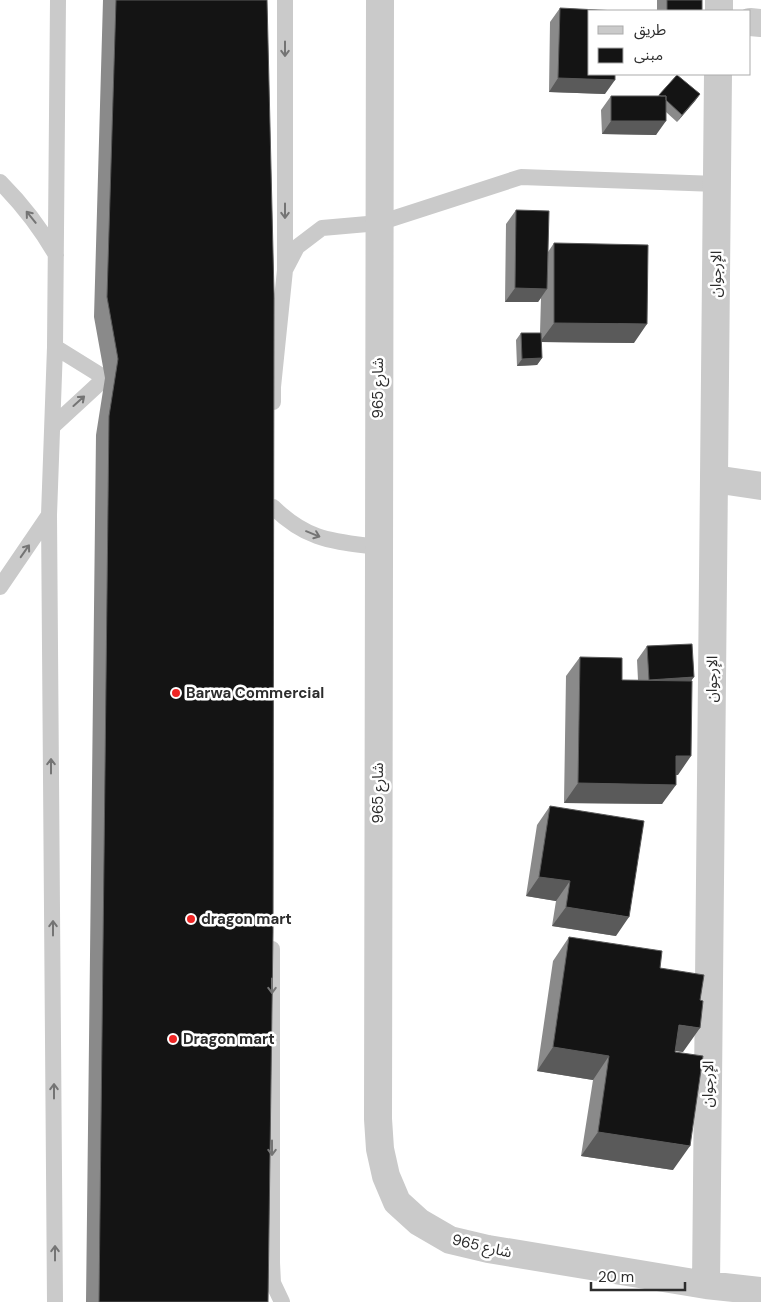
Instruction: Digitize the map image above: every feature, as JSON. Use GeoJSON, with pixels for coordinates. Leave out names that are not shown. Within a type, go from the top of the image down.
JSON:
{"type":"FeatureCollection","features":[{"type":"Feature","properties":{"kind":"street","name":"شارع 965"},"geometry":{"type":"LineString","coordinates":[[380,0],[378,1119],[380,1149],[386,1176],[397,1202],[419,1222],[450,1240],[488,1249],[761,1291]]}},
{"type":"Feature","properties":{"kind":"street","name":"الإرجوان"},"geometry":{"type":"LineString","coordinates":[[706,1284],[718,75]]}},
{"type":"Feature","properties":{"kind":"street"},"geometry":{"type":"LineString","coordinates":[[714,479],[761,486]]}},
{"type":"Feature","properties":{"kind":"lane"},"geometry":{"type":"LineString","coordinates":[[56,1302],[49,515],[54,425],[58,0]]}},
{"type":"Feature","properties":{"kind":"lane"},"geometry":{"type":"LineString","coordinates":[[273,414],[267,386],[285,270],[285,0]]}},
{"type":"Feature","properties":{"kind":"lane"},"geometry":{"type":"LineString","coordinates":[[285,270],[298,247],[322,228],[379,223],[521,177],[717,184]]}},
{"type":"Feature","properties":{"kind":"lane"},"geometry":{"type":"LineString","coordinates":[[0,182],[18,200],[40,228],[56,255]]}},
{"type":"Feature","properties":{"kind":"lane"},"geometry":{"type":"LineString","coordinates":[[54,425],[105,378],[55,347]]}},
{"type":"Feature","properties":{"kind":"lane"},"geometry":{"type":"LineString","coordinates":[[273,489],[273,527]]}},
{"type":"Feature","properties":{"kind":"lane"},"geometry":{"type":"LineString","coordinates":[[273,507],[289,523],[310,534],[329,540],[378,546]]}},
{"type":"Feature","properties":{"kind":"lane"},"geometry":{"type":"LineString","coordinates":[[0,587],[49,515]]}},
{"type":"Feature","properties":{"kind":"lane"},"geometry":{"type":"LineString","coordinates":[[272,935],[272,1283],[282,1302]]}},
{"type":"Feature","properties":{"kind":"building","name":"Barwa Commercial"},"geometry":{"type":"Polygon","coordinates":[[[116,0],[267,0],[274,294],[273,932],[268,1302],[99,1302],[109,416],[118,359],[107,297],[116,0]]]}},
{"type":"Feature","properties":{"kind":"building"},"geometry":{"type":"Polygon","coordinates":[[[667,0],[702,0],[702,10],[667,10],[667,0]]]}},
{"type":"Feature","properties":{"kind":"building"},"geometry":{"type":"Polygon","coordinates":[[[560,8],[598,10],[588,10],[588,75],[615,75],[615,80],[558,78],[560,8]]]}},
{"type":"Feature","properties":{"kind":"building"},"geometry":{"type":"Polygon","coordinates":[[[677,75],[700,94],[682,115],[666,100],[666,96],[659,95],[677,75]]]}},
{"type":"Feature","properties":{"kind":"building"},"geometry":{"type":"Polygon","coordinates":[[[611,96],[666,96],[666,121],[611,121],[611,96]]]}},
{"type":"Feature","properties":{"kind":"building"},"geometry":{"type":"Polygon","coordinates":[[[516,210],[549,211],[547,289],[515,288],[516,210]]]}},
{"type":"Feature","properties":{"kind":"building"},"geometry":{"type":"Polygon","coordinates":[[[554,243],[648,245],[647,324],[554,323],[554,243]]]}},
{"type":"Feature","properties":{"kind":"building"},"geometry":{"type":"Polygon","coordinates":[[[521,333],[541,333],[542,358],[522,359],[521,333]]]}},
{"type":"Feature","properties":{"kind":"building"},"geometry":{"type":"Polygon","coordinates":[[[692,644],[694,677],[649,680],[647,646],[692,644]]]}},
{"type":"Feature","properties":{"kind":"building"},"geometry":{"type":"Polygon","coordinates":[[[580,657],[622,658],[622,680],[692,681],[691,756],[676,756],[676,785],[578,783],[580,657]]]}},
{"type":"Feature","properties":{"kind":"building"},"geometry":{"type":"Polygon","coordinates":[[[550,806],[644,821],[629,917],[566,907],[570,881],[539,877],[550,806]]]}},
{"type":"Feature","properties":{"kind":"building"},"geometry":{"type":"Polygon","coordinates":[[[569,937],[662,951],[660,968],[704,975],[700,1000],[703,1001],[700,1028],[679,1025],[675,1052],[703,1056],[690,1146],[598,1132],[609,1056],[553,1047],[569,937]]]}},
{"type":"Feature","properties":{"kind":"place","name":"Barwa Commercial"},"geometry":{"type":"Point","coordinates":[176,693]}},
{"type":"Feature","properties":{"kind":"place","name":"dragon mart"},"geometry":{"type":"Point","coordinates":[191,919]}},
{"type":"Feature","properties":{"kind":"place","name":"Dragon mart"},"geometry":{"type":"Point","coordinates":[173,1039]}}]}
